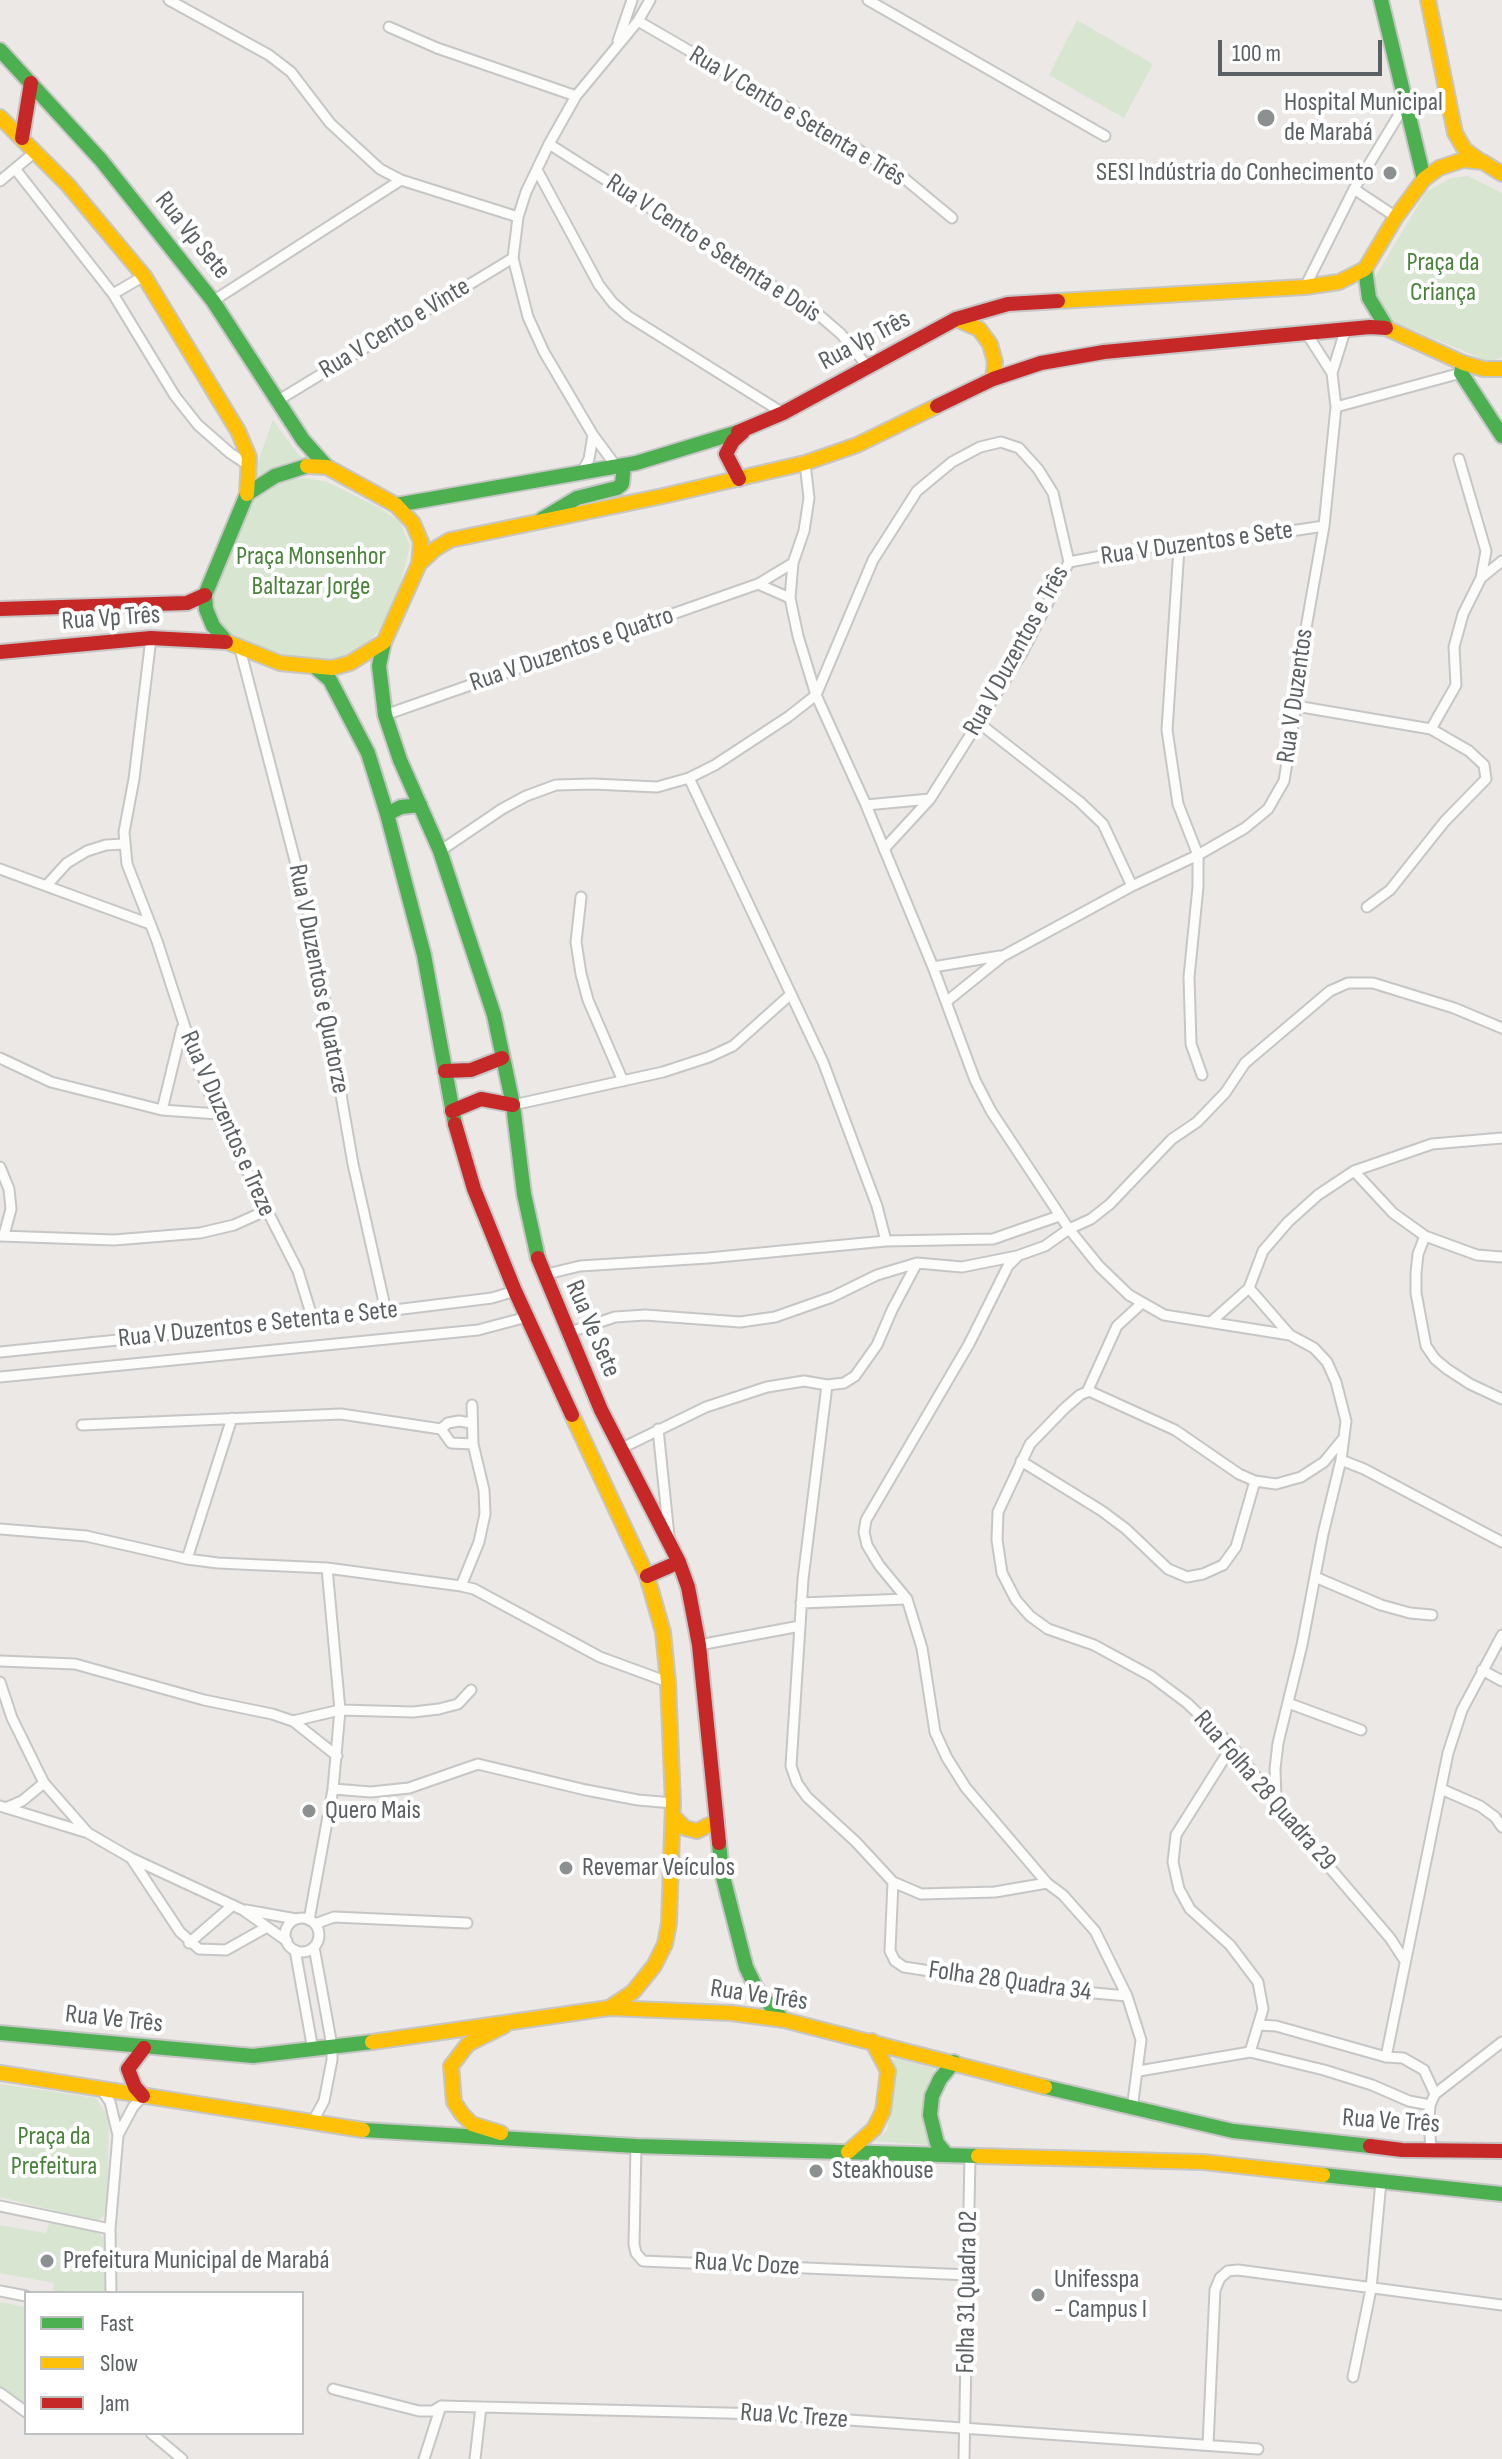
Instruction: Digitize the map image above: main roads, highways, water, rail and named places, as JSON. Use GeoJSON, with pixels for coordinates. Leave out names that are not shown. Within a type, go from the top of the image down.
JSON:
{"type":"FeatureCollection","features":[{"type":"Feature","properties":{"kind":"main road"},"geometry":{"type":"LineString","coordinates":[[1381,0],[1424,179]]}},
{"type":"Feature","properties":{"kind":"main road"},"geometry":{"type":"LineString","coordinates":[[1428,0],[1455,133],[1465,150],[1502,174]]}},
{"type":"Feature","properties":{"kind":"main road","name":"Rua Vp Sete"},"geometry":{"type":"LineString","coordinates":[[0,50],[101,160],[213,301],[303,440],[327,467]]}},
{"type":"Feature","properties":{"kind":"main road"},"geometry":{"type":"LineString","coordinates":[[22,138],[31,83]]}},
{"type":"Feature","properties":{"kind":"main road"},"geometry":{"type":"LineString","coordinates":[[0,117],[68,185],[144,276],[238,431],[249,457],[247,494],[205,595],[209,617],[226,642],[280,663],[316,668],[350,663],[384,642],[419,564],[421,542],[413,523],[396,505],[327,467],[307,466],[275,476],[247,494]]}},
{"type":"Feature","properties":{"kind":"main road"},"geometry":{"type":"LineString","coordinates":[[1483,162],[1463,160],[1439,168],[1424,179],[1396,217],[1365,269],[1369,298],[1387,328],[1462,368],[1502,369]]}},
{"type":"Feature","properties":{"kind":"main road","name":"Rua Vp Três"},"geometry":{"type":"LineString","coordinates":[[396,505],[620,465],[747,429],[783,413],[956,319],[1008,304],[1305,287],[1339,282],[1365,269]]}},
{"type":"Feature","properties":{"kind":"main road"},"geometry":{"type":"LineString","coordinates":[[956,319],[979,329],[990,344],[995,362],[993,379]]}},
{"type":"Feature","properties":{"kind":"main road"},"geometry":{"type":"LineString","coordinates":[[419,564],[450,540],[805,463],[857,445],[993,379],[1041,363],[1104,352],[1387,328]]}},
{"type":"Feature","properties":{"kind":"main road"},"geometry":{"type":"LineString","coordinates":[[1462,368],[1502,436]]}},
{"type":"Feature","properties":{"kind":"main road"},"geometry":{"type":"LineString","coordinates":[[739,479],[726,454],[733,441],[747,429]]}},
{"type":"Feature","properties":{"kind":"main road"},"geometry":{"type":"LineString","coordinates":[[539,522],[577,498],[617,488],[622,484],[620,465]]}},
{"type":"Feature","properties":{"kind":"main road","name":"Rua Vp Três"},"geometry":{"type":"LineString","coordinates":[[0,609],[187,603],[205,595]]}},
{"type":"Feature","properties":{"kind":"main road","name":"Rua Vp Três"},"geometry":{"type":"LineString","coordinates":[[0,652],[151,638],[226,642]]}},
{"type":"Feature","properties":{"kind":"main road","name":"Rua Ve Sete"},"geometry":{"type":"LineString","coordinates":[[384,642],[380,677],[385,715],[400,760],[440,851],[482,972],[513,1105],[524,1194],[543,1275],[620,1449],[679,1562],[688,1587],[699,1645],[722,1873],[746,1967],[757,1990],[784,2020]]}},
{"type":"Feature","properties":{"kind":"main road","name":"Rua Ve Sete"},"geometry":{"type":"LineString","coordinates":[[316,668],[330,680],[351,718],[368,753],[387,814],[424,955],[463,1158],[515,1291],[647,1576],[663,1632],[673,1810],[669,1923],[665,1944],[654,1966],[633,1992],[609,2008]]}},
{"type":"Feature","properties":{"kind":"main road"},"geometry":{"type":"LineString","coordinates":[[387,814],[401,807],[420,805]]}},
{"type":"Feature","properties":{"kind":"main road"},"geometry":{"type":"LineString","coordinates":[[445,1071],[471,1070],[502,1058]]}},
{"type":"Feature","properties":{"kind":"main road"},"geometry":{"type":"LineString","coordinates":[[452,1111],[481,1099],[513,1105]]}},
{"type":"Feature","properties":{"kind":"main road"},"geometry":{"type":"LineString","coordinates":[[647,1576],[679,1562]]}},
{"type":"Feature","properties":{"kind":"main road"},"geometry":{"type":"LineString","coordinates":[[673,1810],[685,1828],[697,1831],[717,1821]]}},
{"type":"Feature","properties":{"kind":"main road","name":"Rua Ve Três"},"geometry":{"type":"LineString","coordinates":[[0,2033],[253,2056],[609,2008],[731,2013],[784,2020],[1132,2109],[1233,2131],[1402,2150],[1502,2151]]}},
{"type":"Feature","properties":{"kind":"main road"},"geometry":{"type":"LineString","coordinates":[[515,2021],[468,2044],[451,2066],[451,2087],[454,2102],[472,2124],[521,2139]]}},
{"type":"Feature","properties":{"kind":"main road"},"geometry":{"type":"LineString","coordinates":[[848,2152],[874,2129],[883,2111],[888,2071],[872,2041]]}},
{"type":"Feature","properties":{"kind":"main road"},"geometry":{"type":"LineString","coordinates":[[143,2096],[135,2087],[128,2069],[144,2048]]}},
{"type":"Feature","properties":{"kind":"main road"},"geometry":{"type":"LineString","coordinates":[[947,2155],[937,2143],[930,2115],[932,2096],[940,2079],[954,2062]]}},
{"type":"Feature","properties":{"kind":"main road"},"geometry":{"type":"LineString","coordinates":[[0,2073],[382,2133],[636,2146],[1203,2162],[1502,2194]]}},
{"type":"Feature","properties":{"kind":"place","name":"Hospital Municipal de Marabá"},"geometry":{"type":"Point","coordinates":[1266,118]}},
{"type":"Feature","properties":{"kind":"place","name":"SESI Indústria do Conhecimento"},"geometry":{"type":"Point","coordinates":[1390,173]}},
{"type":"Feature","properties":{"kind":"place","name":"Quero Mais"},"geometry":{"type":"Point","coordinates":[309,1811]}},
{"type":"Feature","properties":{"kind":"place","name":"Revemar Veículos"},"geometry":{"type":"Point","coordinates":[566,1868]}},
{"type":"Feature","properties":{"kind":"place","name":"Steakhouse"},"geometry":{"type":"Point","coordinates":[816,2171]}},
{"type":"Feature","properties":{"kind":"place","name":"Prefeitura Municipal de Marabá"},"geometry":{"type":"Point","coordinates":[47,2261]}},
{"type":"Feature","properties":{"kind":"place","name":"Unifesspa - Campus I"},"geometry":{"type":"Point","coordinates":[1038,2295]}},
{"type":"Feature","properties":{"kind":"park label","name":"Praça da Criança"},"geometry":{"type":"Point","coordinates":[1443,278]}},
{"type":"Feature","properties":{"kind":"park label","name":"Praça Monsenhor Baltazar Jorge"},"geometry":{"type":"Point","coordinates":[311,572]}},
{"type":"Feature","properties":{"kind":"park label","name":"Praça da Prefeitura"},"geometry":{"type":"Point","coordinates":[54,2152]}}]}
